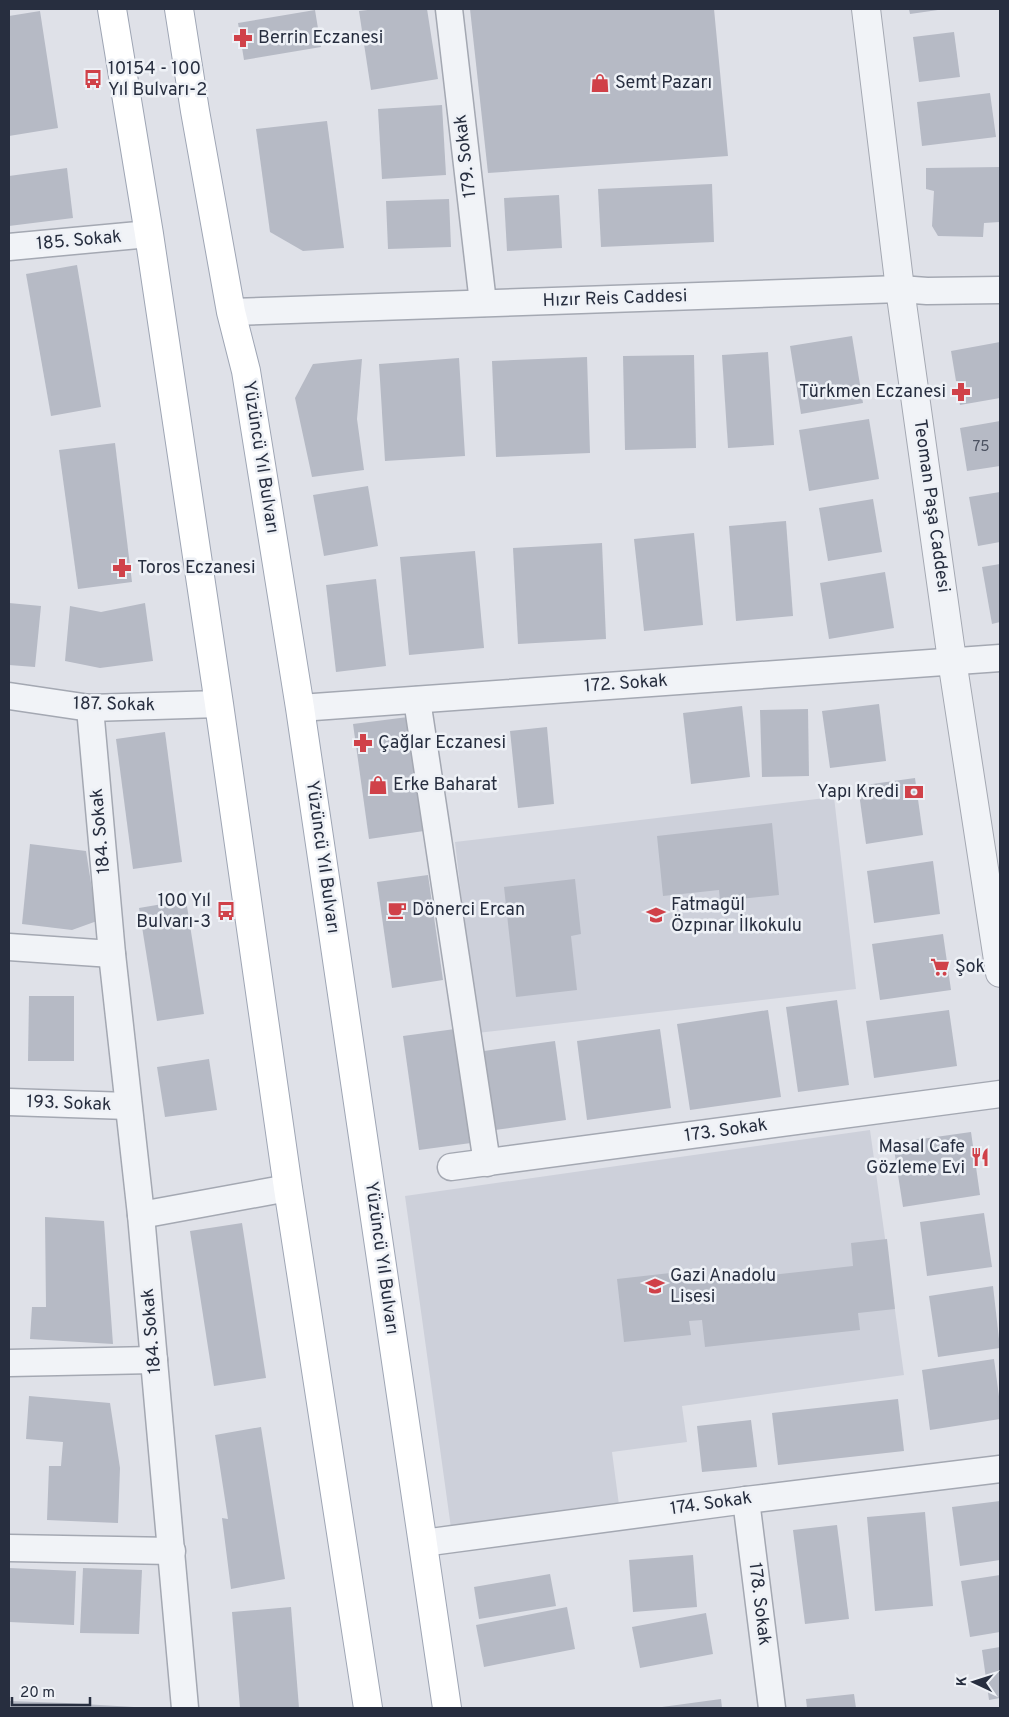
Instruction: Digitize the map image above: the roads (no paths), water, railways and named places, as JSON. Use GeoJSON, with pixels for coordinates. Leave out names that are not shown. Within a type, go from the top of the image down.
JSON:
{"type":"FeatureCollection","features":[{"type":"Feature","properties":{"kind":"main road"},"geometry":{"type":"LineString","coordinates":[[112,9],[149,234],[219,704],[288,1188],[368,1708]]}},
{"type":"Feature","properties":{"kind":"main road","name":"Yüzüncü Yıl Bulvarı"},"geometry":{"type":"LineString","coordinates":[[179,9],[231,312],[246,371],[300,708],[448,1708]]}},
{"type":"Feature","properties":{"kind":"street","name":"179. Sokak"},"geometry":{"type":"LineString","coordinates":[[449,9],[483,303]]}},
{"type":"Feature","properties":{"kind":"street","name":"Teoman Paşa Caddesi"},"geometry":{"type":"LineString","coordinates":[[866,9],[900,289],[952,660],[1000,973]]}},
{"type":"Feature","properties":{"kind":"street","name":"185. Sokak"},"geometry":{"type":"LineString","coordinates":[[9,247],[149,234]]}},
{"type":"Feature","properties":{"kind":"street","name":"Hızır Reis Caddesi"},"geometry":{"type":"LineString","coordinates":[[231,312],[900,289],[927,291],[1000,290]]}},
{"type":"Feature","properties":{"kind":"street","name":"172. Sokak"},"geometry":{"type":"LineString","coordinates":[[300,708],[1000,658]]}},
{"type":"Feature","properties":{"kind":"street","name":"187. Sokak"},"geometry":{"type":"LineString","coordinates":[[9,696],[90,708],[219,704]]}},
{"type":"Feature","properties":{"kind":"street"},"geometry":{"type":"LineString","coordinates":[[417,700],[487,1163]]}},
{"type":"Feature","properties":{"kind":"street","name":"184. Sokak"},"geometry":{"type":"LineString","coordinates":[[90,708],[112,954],[141,1215],[185,1708]]}},
{"type":"Feature","properties":{"kind":"street"},"geometry":{"type":"LineString","coordinates":[[9,946],[112,954]]}},
{"type":"Feature","properties":{"kind":"street","name":"173. Sokak"},"geometry":{"type":"LineString","coordinates":[[451,1168],[1000,1094]]}},
{"type":"Feature","properties":{"kind":"street","name":"193. Sokak"},"geometry":{"type":"LineString","coordinates":[[9,1102],[128,1106]]}},
{"type":"Feature","properties":{"kind":"street"},"geometry":{"type":"LineString","coordinates":[[141,1215],[288,1188]]}},
{"type":"Feature","properties":{"kind":"street"},"geometry":{"type":"LineString","coordinates":[[9,1363],[154,1360]]}},
{"type":"Feature","properties":{"kind":"street","name":"174. Sokak"},"geometry":{"type":"LineString","coordinates":[[423,1543],[746,1500],[1000,1469]]}},
{"type":"Feature","properties":{"kind":"street","name":"178. Sokak"},"geometry":{"type":"LineString","coordinates":[[746,1500],[772,1708]]}},
{"type":"Feature","properties":{"kind":"street"},"geometry":{"type":"LineString","coordinates":[[9,1548],[172,1551]]}},
{"type":"Feature","properties":{"kind":"place","name":"Berrin Eczanesi"},"geometry":{"type":"Point","coordinates":[243,38]}},
{"type":"Feature","properties":{"kind":"place","name":"10154 - 100 Yıl Bulvarı-2"},"geometry":{"type":"Point","coordinates":[93,79]}},
{"type":"Feature","properties":{"kind":"place","name":"Semt Pazarı"},"geometry":{"type":"Point","coordinates":[600,83]}},
{"type":"Feature","properties":{"kind":"place","name":"Türkmen Eczanesi"},"geometry":{"type":"Point","coordinates":[961,392]}},
{"type":"Feature","properties":{"kind":"place","name":"Toros Eczanesi"},"geometry":{"type":"Point","coordinates":[122,568]}},
{"type":"Feature","properties":{"kind":"place","name":"Çağlar Eczanesi"},"geometry":{"type":"Point","coordinates":[363,743]}},
{"type":"Feature","properties":{"kind":"place","name":"Erke Baharat"},"geometry":{"type":"Point","coordinates":[378,785]}},
{"type":"Feature","properties":{"kind":"place","name":"Yapı Kredi"},"geometry":{"type":"Point","coordinates":[914,792]}},
{"type":"Feature","properties":{"kind":"place","name":"Dönerci Ercan"},"geometry":{"type":"Point","coordinates":[397,910]}},
{"type":"Feature","properties":{"kind":"place","name":"100 Yıl Bulvarı-3"},"geometry":{"type":"Point","coordinates":[226,911]}},
{"type":"Feature","properties":{"kind":"place","name":"Fatmagül Özpınar İlkokulu"},"geometry":{"type":"Point","coordinates":[656,915]}},
{"type":"Feature","properties":{"kind":"place","name":"Şok"},"geometry":{"type":"Point","coordinates":[940,967]}},
{"type":"Feature","properties":{"kind":"place","name":"Masal Cafe Gözleme Evi"},"geometry":{"type":"Point","coordinates":[980,1157]}},
{"type":"Feature","properties":{"kind":"place","name":"Gazi Anadolu Lisesi"},"geometry":{"type":"Point","coordinates":[655,1286]}}]}
